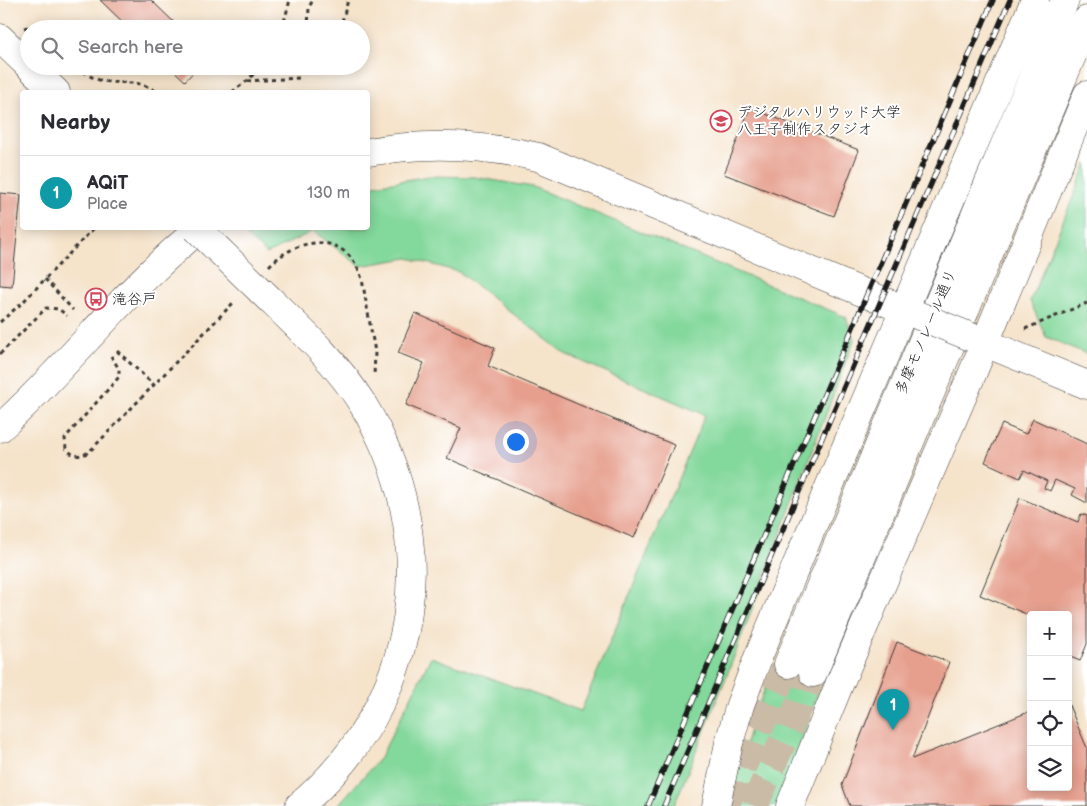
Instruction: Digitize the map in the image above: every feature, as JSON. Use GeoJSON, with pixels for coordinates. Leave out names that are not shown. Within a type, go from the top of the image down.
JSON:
{"type":"FeatureCollection","features":[{"type":"Feature","properties":{"kind":"main road"},"geometry":{"type":"LineString","coordinates":[[716,806],[722,770],[740,705],[809,534],[910,312],[1035,0]]}},
{"type":"Feature","properties":{"kind":"main road","name":"多摩モノレール通り"},"geometry":{"type":"LineString","coordinates":[[788,664],[1065,0]]}},
{"type":"Feature","properties":{"kind":"main road","name":"多摩モノレール通り"},"geometry":{"type":"LineString","coordinates":[[813,673],[1087,20]]}},
{"type":"Feature","properties":{"kind":"main road"},"geometry":{"type":"LineString","coordinates":[[0,38],[20,57]]}},
{"type":"Feature","properties":{"kind":"main road"},"geometry":{"type":"LineString","coordinates":[[38,75],[54,90]]}},
{"type":"Feature","properties":{"kind":"main road"},"geometry":{"type":"LineString","coordinates":[[790,806],[978,340],[1087,95]]}},
{"type":"Feature","properties":{"kind":"main road"},"geometry":{"type":"LineString","coordinates":[[370,152],[448,145],[508,150],[538,157],[1087,385]]}},
{"type":"Feature","properties":{"kind":"main road"},"geometry":{"type":"LineString","coordinates":[[198,230],[254,287],[327,355],[362,403],[380,435],[400,490],[408,520],[412,571],[408,612],[398,658],[374,716],[345,758],[315,793],[299,806]]}},
{"type":"Feature","properties":{"kind":"main road"},"geometry":{"type":"LineString","coordinates":[[0,428],[51,378],[158,266],[199,230]]}},
{"type":"Feature","properties":{"kind":"path"},"geometry":{"type":"LineString","coordinates":[[284,20],[290,0]]}},
{"type":"Feature","properties":{"kind":"path"},"geometry":{"type":"LineString","coordinates":[[308,20],[309,7],[313,0]]}},
{"type":"Feature","properties":{"kind":"path"},"geometry":{"type":"LineString","coordinates":[[342,20],[348,0]]}},
{"type":"Feature","properties":{"kind":"path"},"geometry":{"type":"LineString","coordinates":[[88,75],[94,80],[134,83],[148,86],[153,90]]}},
{"type":"Feature","properties":{"kind":"path"},"geometry":{"type":"LineString","coordinates":[[236,90],[253,75]]}},
{"type":"Feature","properties":{"kind":"path"},"geometry":{"type":"LineString","coordinates":[[247,81],[301,78]]}},
{"type":"Feature","properties":{"kind":"path"},"geometry":{"type":"LineString","coordinates":[[0,322],[23,302],[92,230]]}},
{"type":"Feature","properties":{"kind":"path"},"geometry":{"type":"LineString","coordinates":[[111,356],[119,369],[118,377],[68,432],[64,444],[69,453],[80,456],[90,452],[154,384],[254,287],[288,250],[312,243],[337,246],[348,253],[353,259],[362,279],[375,352],[372,381]]}},
{"type":"Feature","properties":{"kind":"path"},"geometry":{"type":"LineString","coordinates":[[45,279],[73,310]]}},
{"type":"Feature","properties":{"kind":"path"},"geometry":{"type":"LineString","coordinates":[[1025,329],[1087,303]]}},
{"type":"Feature","properties":{"kind":"path"},"geometry":{"type":"LineString","coordinates":[[0,354],[42,311],[53,308],[60,309],[67,316]]}},
{"type":"Feature","properties":{"kind":"path"},"geometry":{"type":"LineString","coordinates":[[117,351],[154,384]]}},
{"type":"Feature","properties":{"kind":"green space"},"geometry":{"type":"Polygon","coordinates":[[[1087,163],[1087,354],[1046,337],[1030,301],[1087,163]]]}},
{"type":"Feature","properties":{"kind":"green space"},"geometry":{"type":"Polygon","coordinates":[[[430,176],[474,177],[533,187],[846,317],[854,340],[727,675],[674,806],[337,806],[380,758],[431,657],[581,711],[705,415],[565,354],[459,272],[408,258],[360,266],[313,231],[267,254],[244,234],[251,230],[370,230],[370,186],[430,176]]]}},
{"type":"Feature","properties":{"kind":"green space"},"geometry":{"type":"Polygon","coordinates":[[[775,664],[822,682],[779,806],[732,806],[739,769],[749,734],[775,664]]]}},
{"type":"Feature","properties":{"kind":"building"},"geometry":{"type":"Polygon","coordinates":[[[100,0],[151,0],[172,20],[121,20],[100,0]]]}},
{"type":"Feature","properties":{"kind":"building"},"geometry":{"type":"Polygon","coordinates":[[[179,75],[191,75],[185,81],[179,75]]]}},
{"type":"Feature","properties":{"kind":"building"},"geometry":{"type":"Polygon","coordinates":[[[750,108],[859,150],[834,216],[724,174],[750,108]]]}},
{"type":"Feature","properties":{"kind":"building"},"geometry":{"type":"Polygon","coordinates":[[[0,193],[20,195],[12,286],[0,285],[0,193]]]}},
{"type":"Feature","properties":{"kind":"building"},"geometry":{"type":"Polygon","coordinates":[[[415,313],[495,348],[488,366],[674,445],[634,538],[447,458],[461,428],[406,405],[424,363],[398,353],[415,313]]]}},
{"type":"Feature","properties":{"kind":"building"},"geometry":{"type":"Polygon","coordinates":[[[1033,419],[1087,444],[1087,503],[1072,495],[1075,489],[1055,480],[1050,491],[1044,488],[1047,481],[1024,470],[1020,478],[985,462],[1002,424],[1026,434],[1033,419]]]}},
{"type":"Feature","properties":{"kind":"building"},"geometry":{"type":"Polygon","coordinates":[[[1020,498],[1078,522],[1081,514],[1087,516],[1087,644],[1080,661],[1072,658],[1072,611],[1027,611],[1027,614],[980,595],[1020,498]]]}},
{"type":"Feature","properties":{"kind":"building"},"geometry":{"type":"Polygon","coordinates":[[[897,642],[949,662],[912,759],[1027,713],[1027,791],[1072,791],[1072,712],[1087,748],[1087,806],[850,806],[842,785],[897,642]]]}},
{"type":"Feature","properties":{"kind":"tunnel"},"geometry":{"type":"LineString","coordinates":[[725,806],[788,664]]}},
{"type":"Feature","properties":{"kind":"tunnel"},"geometry":{"type":"LineString","coordinates":[[754,806],[813,673]]}},
{"type":"Feature","properties":{"kind":"railway"},"geometry":{"type":"LineString","coordinates":[[648,806],[993,0]]}},
{"type":"Feature","properties":{"kind":"railway"},"geometry":{"type":"LineString","coordinates":[[664,806],[1010,0]]}},
{"type":"Feature","properties":{"kind":"place","name":"デジタルハリウッド大学 八王子制作スタジオ"},"geometry":{"type":"Point","coordinates":[721,121]}},
{"type":"Feature","properties":{"kind":"place","name":"滝谷戸"},"geometry":{"type":"Point","coordinates":[96,299]}},
{"type":"Feature","properties":{"kind":"place","name":"AQiT"},"geometry":{"type":"Point","coordinates":[893,730]}}]}
